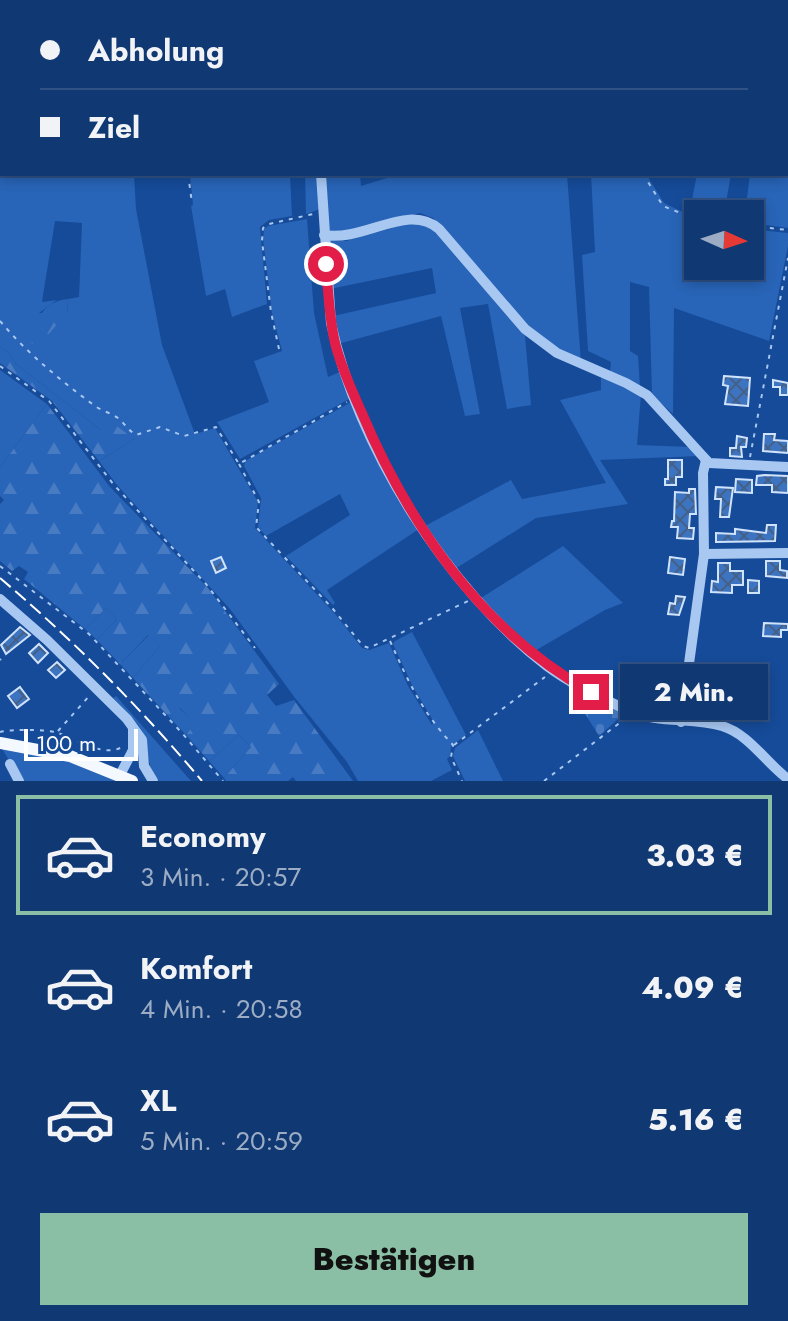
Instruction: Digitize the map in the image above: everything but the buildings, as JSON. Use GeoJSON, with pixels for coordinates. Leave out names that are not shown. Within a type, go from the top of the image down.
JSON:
{"type":"FeatureCollection","features":[{"type":"Feature","properties":{"kind":"main road"},"geometry":{"type":"LineString","coordinates":[[1,739],[70,756],[126,778]]}},
{"type":"Feature","properties":{"kind":"street"},"geometry":{"type":"LineString","coordinates":[[321,176],[335,345],[355,398],[392,478],[437,551],[515,640],[550,668],[631,712],[724,727],[740,735],[788,779]]}},
{"type":"Feature","properties":{"kind":"street"},"geometry":{"type":"LineString","coordinates":[[324,235],[351,235],[408,218],[428,220],[525,329],[557,353],[647,395],[688,436],[706,460],[715,464],[788,467]]}},
{"type":"Feature","properties":{"kind":"street"},"geometry":{"type":"LineString","coordinates":[[681,722],[704,554],[703,473],[706,460]]}},
{"type":"Feature","properties":{"kind":"street"},"geometry":{"type":"LineString","coordinates":[[704,554],[788,553]]}},
{"type":"Feature","properties":{"kind":"street"},"geometry":{"type":"LineString","coordinates":[[0,599],[97,688],[131,725],[142,740],[143,759],[153,781]]}},
{"type":"Feature","properties":{"kind":"street"},"geometry":{"type":"LineString","coordinates":[[126,778],[133,750],[131,725]]}},
{"type":"Feature","properties":{"kind":"street"},"geometry":{"type":"LineString","coordinates":[[126,778],[138,770],[143,759]]}},
{"type":"Feature","properties":{"kind":"street"},"geometry":{"type":"LineString","coordinates":[[10,764],[19,781]]}},
{"type":"Feature","properties":{"kind":"path"},"geometry":{"type":"LineString","coordinates":[[188,176],[192,203]]}},
{"type":"Feature","properties":{"kind":"path"},"geometry":{"type":"LineString","coordinates":[[644,176],[663,206],[684,214]]}},
{"type":"Feature","properties":{"kind":"path"},"geometry":{"type":"LineString","coordinates":[[279,349],[271,312],[263,228],[322,213]]}},
{"type":"Feature","properties":{"kind":"path"},"geometry":{"type":"LineString","coordinates":[[764,227],[788,230]]}},
{"type":"Feature","properties":{"kind":"path"},"geometry":{"type":"LineString","coordinates":[[748,466],[788,258]]}},
{"type":"Feature","properties":{"kind":"path"},"geometry":{"type":"LineString","coordinates":[[0,321],[18,343],[39,361],[98,408],[120,419],[136,435],[160,427],[184,436],[216,427],[259,502],[256,527],[333,609],[363,646],[369,648],[390,640],[469,601],[475,595]]}},
{"type":"Feature","properties":{"kind":"path"},"geometry":{"type":"LineString","coordinates":[[0,366],[49,401],[114,485],[213,592],[255,648]]}},
{"type":"Feature","properties":{"kind":"path"},"geometry":{"type":"LineString","coordinates":[[239,464],[355,398]]}},
{"type":"Feature","properties":{"kind":"path"},"geometry":{"type":"LineString","coordinates":[[0,566],[89,634],[223,781]]}},
{"type":"Feature","properties":{"kind":"path"},"geometry":{"type":"LineString","coordinates":[[390,640],[410,687],[430,721],[453,745]]}},
{"type":"Feature","properties":{"kind":"path"},"geometry":{"type":"LineString","coordinates":[[462,781],[451,757],[453,745],[544,679],[550,668]]}},
{"type":"Feature","properties":{"kind":"path"},"geometry":{"type":"LineString","coordinates":[[57,732],[97,688]]}},
{"type":"Feature","properties":{"kind":"path"},"geometry":{"type":"LineString","coordinates":[[544,781],[631,712]]}},
{"type":"Feature","properties":{"kind":"path"},"geometry":{"type":"LineString","coordinates":[[1,739],[22,729],[57,732],[102,750],[118,750],[130,739],[131,725]]}},
{"type":"Feature","properties":{"kind":"green space"},"geometry":{"type":"Polygon","coordinates":[[[0,176],[134,176],[136,209],[162,345],[195,434],[215,428],[258,502],[255,528],[336,615],[362,648],[369,650],[389,643],[408,686],[432,725],[434,722],[393,644],[412,632],[466,735],[451,746],[447,759],[452,770],[431,781],[358,781],[347,762],[295,698],[230,609],[117,485],[99,461],[134,439],[101,430],[16,364],[0,347],[0,176]],[[55,221],[42,302],[57,300],[39,313],[67,313],[68,299],[79,297],[82,223],[55,221]]]}},
{"type":"Feature","properties":{"kind":"green space"},"geometry":{"type":"Polygon","coordinates":[[[190,176],[290,176],[292,216],[269,220],[260,227],[267,304],[232,317],[225,289],[206,296],[190,176]]]}},
{"type":"Feature","properties":{"kind":"green space"},"geometry":{"type":"Polygon","coordinates":[[[305,176],[319,176],[320,209],[306,214],[305,176]]]}},
{"type":"Feature","properties":{"kind":"green space"},"geometry":{"type":"Polygon","coordinates":[[[325,176],[360,176],[361,186],[394,176],[567,176],[581,362],[546,343],[521,322],[433,218],[420,213],[341,233],[330,230],[326,220],[325,176]]]}},
{"type":"Feature","properties":{"kind":"green space"},"geometry":{"type":"Polygon","coordinates":[[[591,176],[647,176],[664,203],[684,213],[684,280],[764,280],[764,230],[788,233],[769,341],[674,308],[673,414],[652,395],[649,287],[630,282],[630,351],[638,356],[640,387],[610,372],[611,362],[588,351],[582,255],[595,252],[591,176]]]}},
{"type":"Feature","properties":{"kind":"green space"},"geometry":{"type":"Polygon","coordinates":[[[697,176],[731,176],[726,200],[692,200],[697,176]]]}},
{"type":"Feature","properties":{"kind":"green space"},"geometry":{"type":"Polygon","coordinates":[[[750,176],[788,176],[788,228],[764,225],[764,200],[747,200],[750,176]]]}},
{"type":"Feature","properties":{"kind":"green space"},"geometry":{"type":"Polygon","coordinates":[[[307,219],[314,313],[328,377],[342,371],[351,398],[240,459],[217,422],[269,402],[254,361],[282,351],[272,313],[264,229],[307,219]]]}},
{"type":"Feature","properties":{"kind":"green space"},"geometry":{"type":"Polygon","coordinates":[[[416,221],[439,234],[525,335],[531,405],[507,409],[488,304],[460,308],[480,414],[465,416],[441,316],[338,344],[333,316],[436,293],[432,268],[330,289],[327,243],[346,241],[416,221]]]}},
{"type":"Feature","properties":{"kind":"green space"},"geometry":{"type":"Polygon","coordinates":[[[68,299],[67,313],[39,345],[30,343],[46,308],[68,299]]]}},
{"type":"Feature","properties":{"kind":"green space"},"geometry":{"type":"Polygon","coordinates":[[[0,347],[16,364],[101,430],[114,424],[134,439],[99,461],[52,401],[0,363],[0,347]]]}},
{"type":"Feature","properties":{"kind":"green space"},"geometry":{"type":"Polygon","coordinates":[[[0,370],[47,404],[0,467],[0,370]]]}},
{"type":"Feature","properties":{"kind":"green space"},"geometry":{"type":"Polygon","coordinates":[[[601,377],[641,394],[637,445],[693,447],[699,456],[600,460],[628,504],[536,518],[455,569],[423,527],[511,480],[522,499],[606,483],[560,400],[601,390],[601,377]]]}},
{"type":"Feature","properties":{"kind":"green space"},"geometry":{"type":"Polygon","coordinates":[[[353,401],[419,529],[327,590],[335,603],[333,605],[286,556],[350,515],[340,494],[266,536],[258,527],[261,498],[244,466],[245,461],[353,401]]]}},
{"type":"Feature","properties":{"kind":"green space"},"geometry":{"type":"Polygon","coordinates":[[[47,404],[110,487],[208,588],[279,684],[267,695],[276,706],[294,700],[353,781],[296,781],[293,777],[288,781],[226,781],[224,778],[251,747],[239,735],[209,761],[186,735],[195,724],[180,708],[170,718],[133,678],[160,646],[148,635],[120,664],[97,640],[117,619],[106,608],[85,629],[24,579],[28,572],[19,566],[12,571],[0,561],[0,504],[4,500],[0,496],[0,467],[47,404]]]}},
{"type":"Feature","properties":{"kind":"green space"},"geometry":{"type":"Polygon","coordinates":[[[563,546],[623,603],[605,610],[533,652],[481,598],[563,546]]]}},
{"type":"Feature","properties":{"kind":"green space"},"geometry":{"type":"Polygon","coordinates":[[[106,608],[117,619],[97,640],[85,629],[106,608]]]}},
{"type":"Feature","properties":{"kind":"green space"},"geometry":{"type":"Polygon","coordinates":[[[149,635],[160,646],[133,678],[120,664],[149,635]]]}},
{"type":"Feature","properties":{"kind":"green space"},"geometry":{"type":"Polygon","coordinates":[[[566,683],[626,712],[599,736],[566,683]]]}},
{"type":"Feature","properties":{"kind":"green space"},"geometry":{"type":"Polygon","coordinates":[[[116,696],[191,781],[159,781],[150,766],[143,733],[113,698],[116,696]]]}},
{"type":"Feature","properties":{"kind":"green space"},"geometry":{"type":"Polygon","coordinates":[[[179,708],[196,724],[186,735],[170,718],[179,708]]]}},
{"type":"Feature","properties":{"kind":"green space"},"geometry":{"type":"Polygon","coordinates":[[[478,730],[503,781],[465,781],[453,756],[455,748],[478,730]]]}},
{"type":"Feature","properties":{"kind":"green space"},"geometry":{"type":"Polygon","coordinates":[[[239,735],[251,747],[224,778],[209,761],[239,735]]]}},
{"type":"Feature","properties":{"kind":"green space"},"geometry":{"type":"Polygon","coordinates":[[[0,745],[50,754],[119,781],[21,781],[0,745]]]}},
{"type":"Feature","properties":{"kind":"railway"},"geometry":{"type":"LineString","coordinates":[[0,578],[105,675],[202,781]]}},
{"type":"Feature","properties":{"kind":"route"},"geometry":{"type":"LineString","coordinates":[[326,264],[331,323],[343,368],[370,434],[417,522],[437,551],[515,640],[550,668],[591,692]]}}]}
